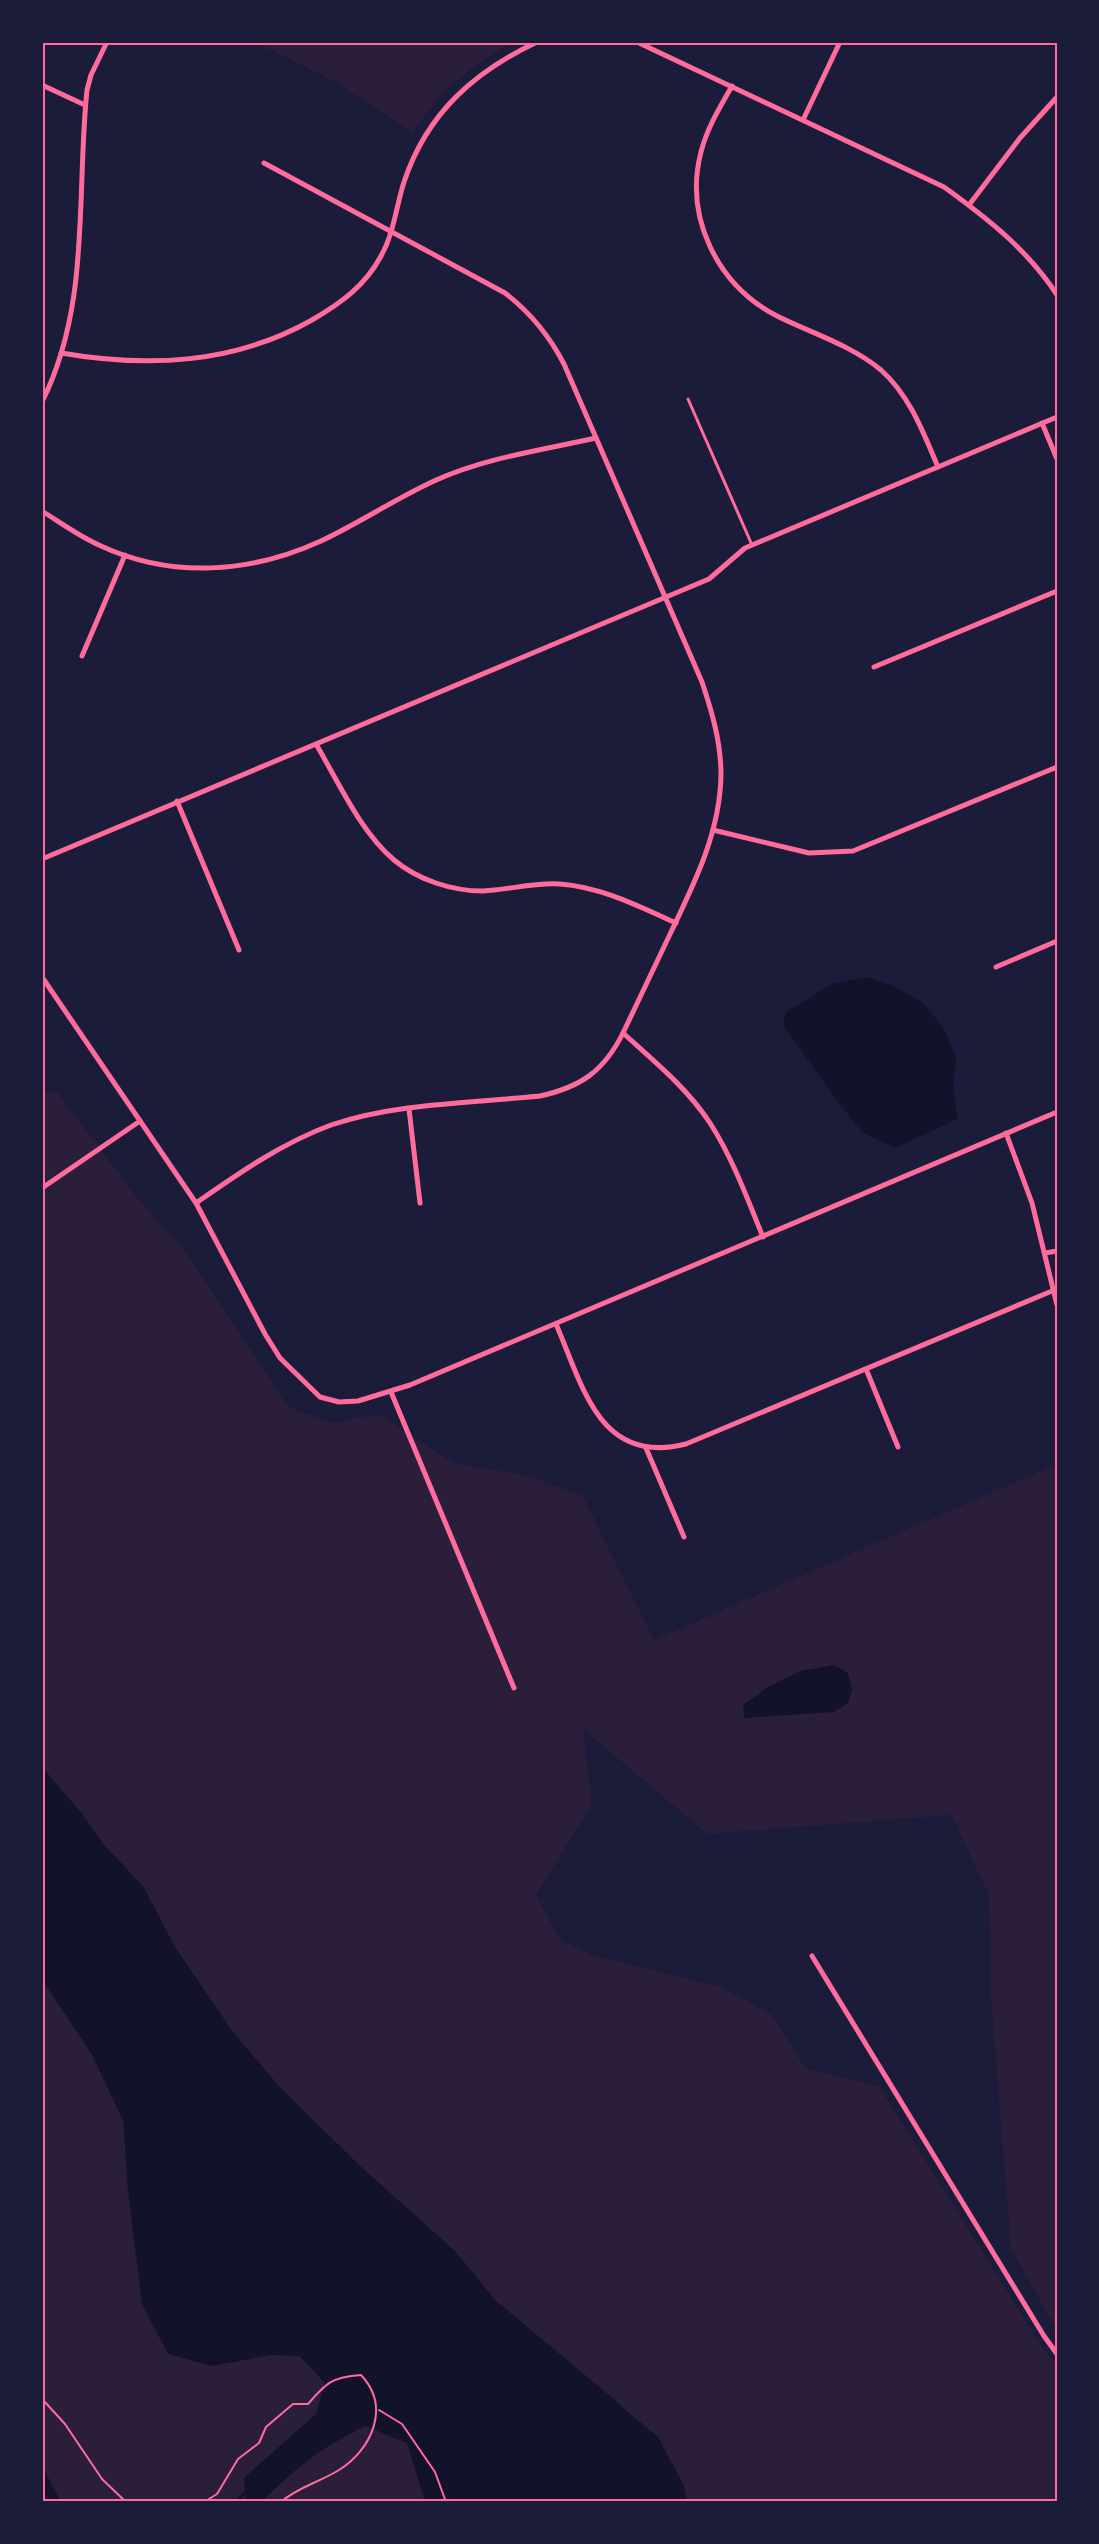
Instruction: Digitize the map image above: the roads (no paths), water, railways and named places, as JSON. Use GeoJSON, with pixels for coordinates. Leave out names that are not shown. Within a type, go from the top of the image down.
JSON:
{"type":"FeatureCollection","features":[{"type":"Feature","properties":{"kind":"street"},"geometry":{"type":"LineString","coordinates":[[42,402],[61,353],[70,321],[77,281],[85,105],[91,75],[107,42]]}},
{"type":"Feature","properties":{"kind":"street"},"geometry":{"type":"LineString","coordinates":[[61,353],[101,360],[142,363],[182,361],[223,354],[261,343],[299,327],[334,307],[353,293],[369,276],[381,256],[392,233],[404,182],[431,126],[473,80],[498,62],[537,42]]}},
{"type":"Feature","properties":{"kind":"street"},"geometry":{"type":"LineString","coordinates":[[803,120],[840,42]]}},
{"type":"Feature","properties":{"kind":"street"},"geometry":{"type":"LineString","coordinates":[[640,43],[944,187],[1006,234],[1032,262],[1057,295]]}},
{"type":"Feature","properties":{"kind":"street"},"geometry":{"type":"LineString","coordinates":[[42,85],[85,105]]}},
{"type":"Feature","properties":{"kind":"street"},"geometry":{"type":"LineString","coordinates":[[732,86],[709,129],[701,152],[697,176],[697,200],[709,246],[721,268],[754,302],[775,315],[862,356],[881,371],[912,408],[938,467]]}},
{"type":"Feature","properties":{"kind":"street"},"geometry":{"type":"LineString","coordinates":[[969,205],[1020,138],[1057,97]]}},
{"type":"Feature","properties":{"kind":"street"},"geometry":{"type":"LineString","coordinates":[[196,1203],[254,1164],[301,1138],[331,1125],[363,1116],[409,1109],[561,1092],[598,1070],[613,1053],[701,868],[713,830],[721,775],[719,742],[702,682],[553,344],[524,307],[486,282],[264,163]]}},
{"type":"Feature","properties":{"kind":"street"},"geometry":{"type":"LineString","coordinates":[[42,859],[709,579],[745,548],[1057,417]]}},
{"type":"Feature","properties":{"kind":"street"},"geometry":{"type":"LineString","coordinates":[[1042,423],[1057,459]]}},
{"type":"Feature","properties":{"kind":"street"},"geometry":{"type":"LineString","coordinates":[[42,511],[101,546],[163,565],[196,569],[261,563],[322,540],[433,482],[461,470],[596,438]]}},
{"type":"Feature","properties":{"kind":"street"},"geometry":{"type":"LineString","coordinates":[[82,656],[125,555]]}},
{"type":"Feature","properties":{"kind":"street"},"geometry":{"type":"LineString","coordinates":[[874,667],[1057,591]]}},
{"type":"Feature","properties":{"kind":"street"},"geometry":{"type":"LineString","coordinates":[[316,744],[379,845],[395,861],[415,874],[459,889],[483,891],[542,884],[587,888],[613,895],[676,923]]}},
{"type":"Feature","properties":{"kind":"street"},"geometry":{"type":"LineString","coordinates":[[713,830],[809,854],[853,851],[1057,767]]}},
{"type":"Feature","properties":{"kind":"street"},"geometry":{"type":"LineString","coordinates":[[177,801],[239,950]]}},
{"type":"Feature","properties":{"kind":"street"},"geometry":{"type":"LineString","coordinates":[[996,967],[1057,941]]}},
{"type":"Feature","properties":{"kind":"street"},"geometry":{"type":"LineString","coordinates":[[42,977],[196,1203],[280,1358],[302,1382],[320,1397],[339,1402],[358,1401],[391,1392],[1057,1112]]}},
{"type":"Feature","properties":{"kind":"street"},"geometry":{"type":"LineString","coordinates":[[623,1033],[665,1070],[709,1122],[741,1182],[763,1237]]}},
{"type":"Feature","properties":{"kind":"street"},"geometry":{"type":"LineString","coordinates":[[409,1109],[420,1203]]}},
{"type":"Feature","properties":{"kind":"street"},"geometry":{"type":"LineString","coordinates":[[42,1188],[140,1121]]}},
{"type":"Feature","properties":{"kind":"street"},"geometry":{"type":"LineString","coordinates":[[1006,1133],[1032,1203],[1057,1305]]}},
{"type":"Feature","properties":{"kind":"street"},"geometry":{"type":"LineString","coordinates":[[1045,1253],[1057,1251]]}},
{"type":"Feature","properties":{"kind":"street"},"geometry":{"type":"LineString","coordinates":[[556,1324],[589,1403],[599,1420],[613,1433],[629,1442],[646,1448],[667,1448],[686,1444],[1052,1291]]}},
{"type":"Feature","properties":{"kind":"street"},"geometry":{"type":"LineString","coordinates":[[866,1369],[898,1447]]}},
{"type":"Feature","properties":{"kind":"street"},"geometry":{"type":"LineString","coordinates":[[391,1392],[514,1688]]}},
{"type":"Feature","properties":{"kind":"street"},"geometry":{"type":"LineString","coordinates":[[646,1448],[684,1536]]}},
{"type":"Feature","properties":{"kind":"street"},"geometry":{"type":"LineString","coordinates":[[812,1956],[1057,2354]]}},
{"type":"Feature","properties":{"kind":"lane"},"geometry":{"type":"LineString","coordinates":[[687,399],[752,545]]}},
{"type":"Feature","properties":{"kind":"waterway"},"geometry":{"type":"LineString","coordinates":[[235,2502],[248,2490]]}}]}
